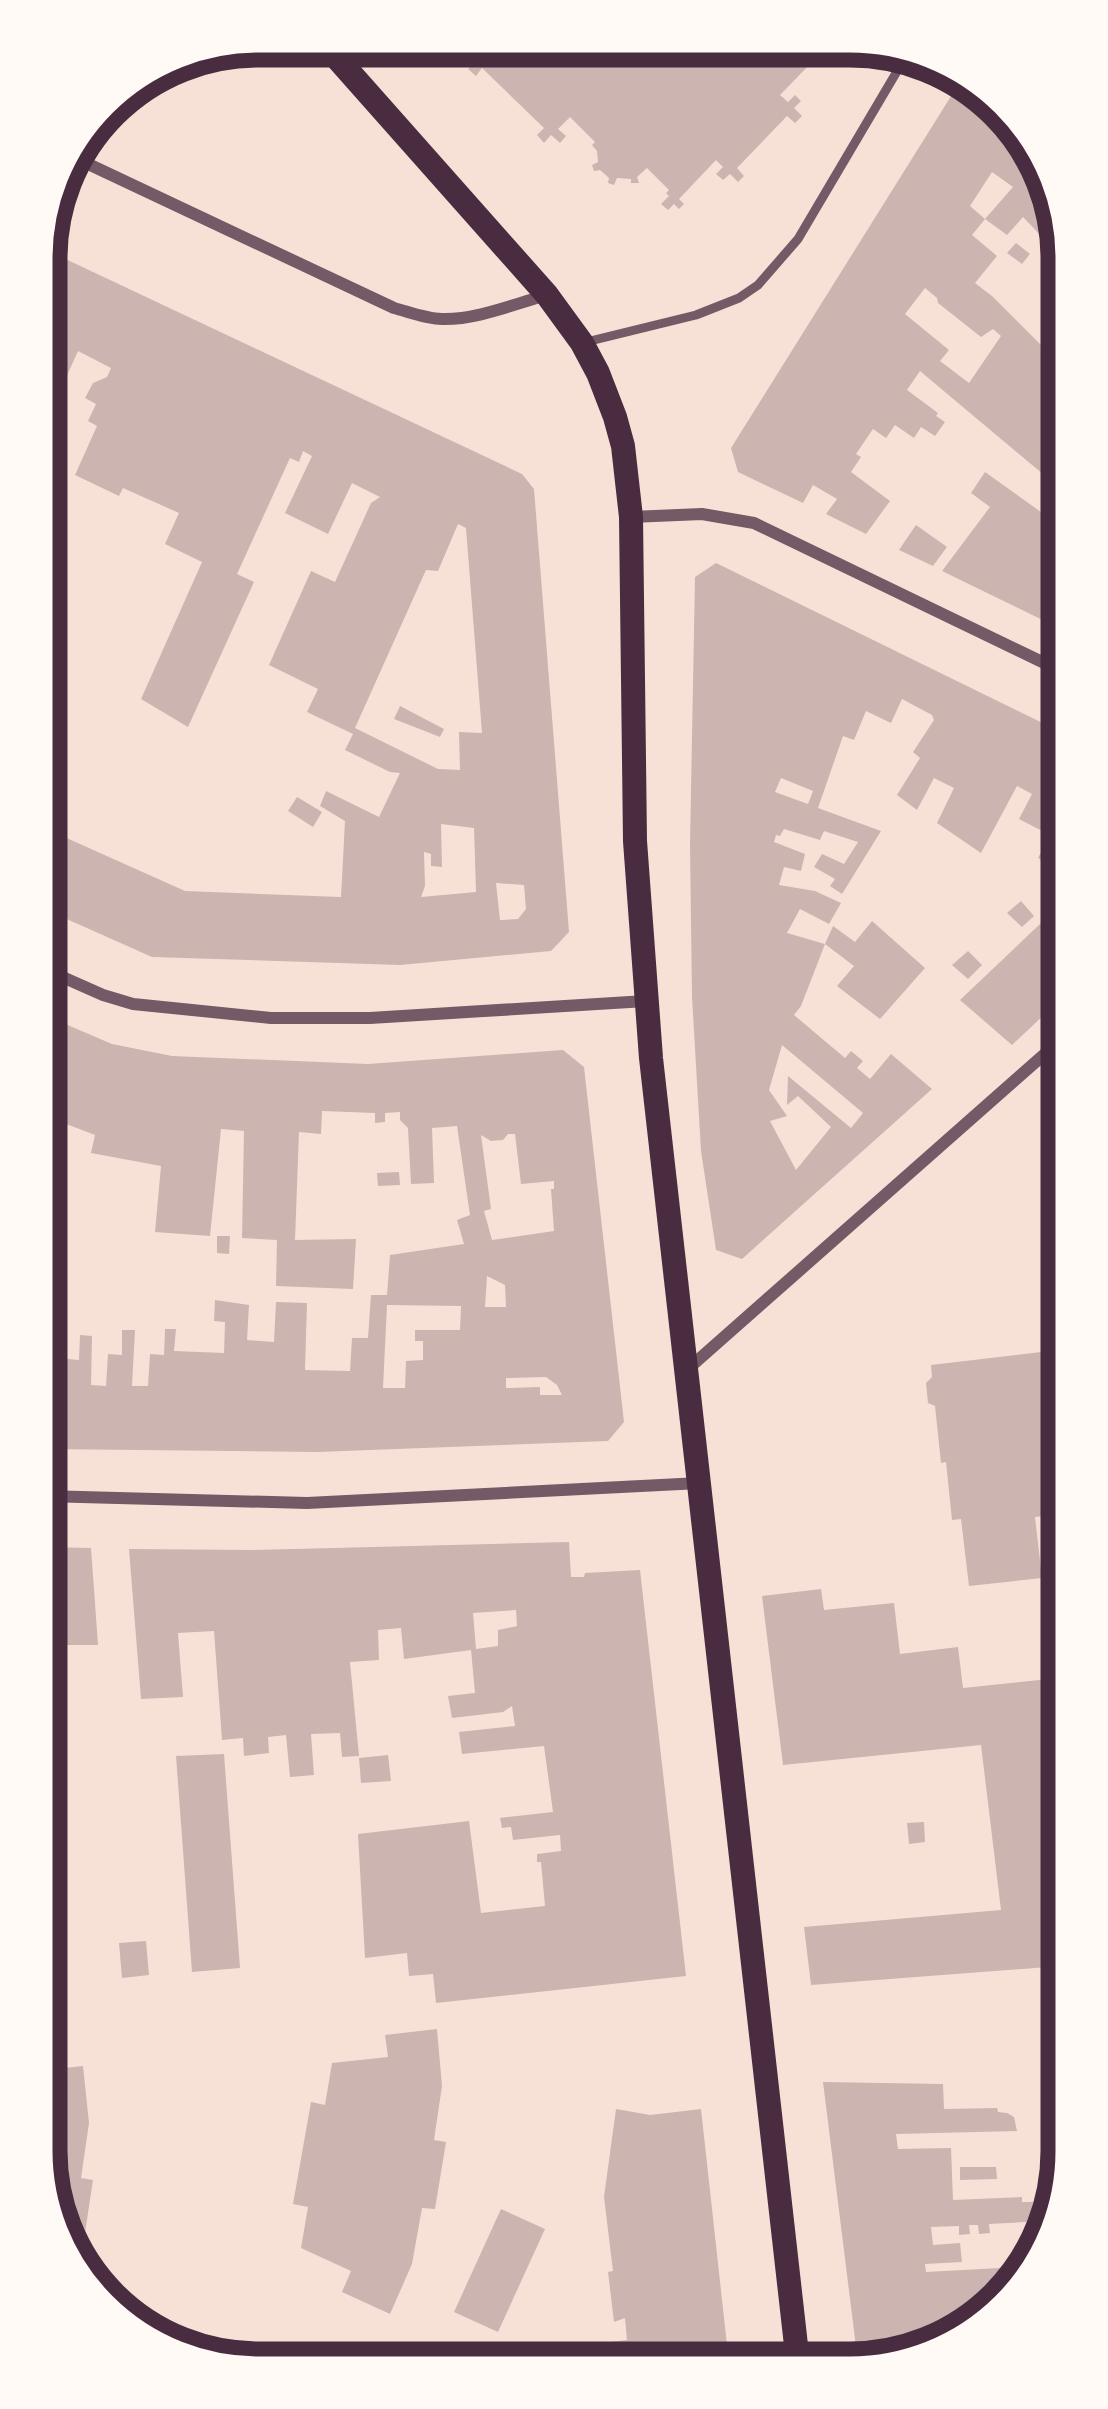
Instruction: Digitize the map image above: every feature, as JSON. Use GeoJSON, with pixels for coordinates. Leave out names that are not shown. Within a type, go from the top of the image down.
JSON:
{"type":"FeatureCollection","features":[{"type":"Feature","properties":{"kind":"main road"},"geometry":{"type":"LineString","coordinates":[[339,60],[547,295],[598,374],[623,446],[631,517],[635,841],[646,1000],[796,2349]]}},
{"type":"Feature","properties":{"kind":"street"},"geometry":{"type":"LineString","coordinates":[[85,163],[416,314],[441,320],[547,295]]}},
{"type":"Feature","properties":{"kind":"street"},"geometry":{"type":"LineString","coordinates":[[631,517],[702,514],[754,523],[1048,665]]}},
{"type":"Feature","properties":{"kind":"street"},"geometry":{"type":"LineString","coordinates":[[60,976],[133,1004],[271,1018],[370,1018],[646,1000]]}},
{"type":"Feature","properties":{"kind":"street"},"geometry":{"type":"LineString","coordinates":[[688,1369],[1048,1051]]}},
{"type":"Feature","properties":{"kind":"street"},"geometry":{"type":"LineString","coordinates":[[60,1496],[307,1503],[701,1483]]}},
{"type":"Feature","properties":{"kind":"lane"},"geometry":{"type":"LineString","coordinates":[[582,343],[719,308],[758,285],[798,239],[900,67]]}},
{"type":"Feature","properties":{"kind":"building"},"geometry":{"type":"Polygon","coordinates":[[[814,60],[780,95],[788,102],[795,95],[801,101],[794,108],[802,116],[795,123],[787,116],[737,168],[744,176],[738,182],[730,174],[723,180],[716,174],[723,167],[716,160],[679,199],[684,204],[668,210],[661,204],[669,190],[647,168],[637,177],[639,183],[617,178],[614,185],[600,170],[594,171],[592,165],[598,162],[595,142],[570,117],[558,129],[566,136],[560,143],[551,135],[544,143],[537,135],[544,128],[482,68],[476,76],[468,69],[476,62],[814,60]]]}},
{"type":"Feature","properties":{"kind":"building"},"geometry":{"type":"Polygon","coordinates":[[[953,93],[999,127],[1015,148],[1041,206],[1047,242],[1023,217],[1007,235],[985,219],[972,235],[997,256],[975,283],[1048,352],[1048,478],[920,371],[907,390],[945,422],[935,436],[921,427],[914,438],[895,425],[886,438],[873,429],[856,454],[861,457],[851,472],[890,501],[866,534],[826,514],[837,499],[813,485],[803,503],[738,472],[731,448],[953,93]],[[992,172],[970,206],[985,219],[1013,187],[992,172]],[[925,288],[905,314],[949,350],[940,361],[969,383],[1001,336],[993,329],[981,337],[925,288]]]}},
{"type":"Feature","properties":{"kind":"building"},"geometry":{"type":"Polygon","coordinates":[[[1016,243],[1030,254],[1022,264],[1007,253],[1016,243]]]}},
{"type":"Feature","properties":{"kind":"building"},"geometry":{"type":"Polygon","coordinates":[[[60,256],[522,474],[534,489],[569,932],[551,951],[400,965],[152,957],[60,916],[60,835],[185,891],[341,897],[345,821],[320,806],[326,791],[379,817],[400,773],[345,750],[353,734],[307,712],[318,689],[269,665],[311,571],[335,582],[371,503],[380,497],[352,483],[328,534],[285,513],[312,456],[303,451],[299,462],[290,458],[237,574],[254,582],[188,727],[141,699],[202,562],[165,544],[179,513],[123,488],[119,496],[75,475],[97,426],[88,421],[96,404],[85,398],[93,383],[107,377],[111,368],[78,351],[60,391],[60,256]],[[458,524],[438,571],[426,570],[355,728],[438,769],[460,770],[459,732],[482,733],[466,528],[458,524]],[[441,824],[442,867],[431,866],[431,854],[424,852],[421,897],[476,892],[474,828],[441,824]],[[496,883],[500,920],[518,919],[526,909],[524,885],[496,883]]]}},
{"type":"Feature","properties":{"kind":"building"},"geometry":{"type":"Polygon","coordinates":[[[985,472],[1048,517],[1048,623],[942,571],[990,507],[971,493],[985,472]]]}},
{"type":"Feature","properties":{"kind":"building"},"geometry":{"type":"Polygon","coordinates":[[[916,525],[947,547],[933,566],[899,550],[916,525]]]}},
{"type":"Feature","properties":{"kind":"building"},"geometry":{"type":"Polygon","coordinates":[[[716,563],[1048,726],[1048,834],[1019,819],[1032,794],[1017,786],[981,853],[937,823],[954,788],[934,778],[917,810],[897,795],[920,758],[913,752],[934,720],[902,699],[891,723],[866,711],[854,740],[843,736],[818,808],[881,831],[842,894],[830,886],[835,879],[814,867],[822,854],[844,864],[858,842],[824,831],[820,840],[784,829],[776,835],[774,842],[805,854],[801,871],[784,867],[779,885],[815,891],[841,903],[829,924],[800,909],[787,933],[825,944],[794,1015],[845,1058],[851,1051],[863,1061],[857,1068],[870,1079],[891,1054],[932,1089],[742,1259],[716,1250],[701,1151],[690,845],[695,577],[716,563]],[[781,778],[775,792],[808,804],[813,791],[781,778]],[[782,1045],[769,1090],[787,1116],[770,1121],[796,1170],[831,1127],[798,1096],[787,1105],[788,1076],[851,1128],[863,1113],[782,1045]]]}},
{"type":"Feature","properties":{"kind":"building"},"geometry":{"type":"Polygon","coordinates":[[[400,706],[444,729],[440,737],[394,719],[400,706]]]}},
{"type":"Feature","properties":{"kind":"building"},"geometry":{"type":"Polygon","coordinates":[[[297,797],[322,812],[313,827],[288,811],[297,797]]]}},
{"type":"Feature","properties":{"kind":"building"},"geometry":{"type":"Polygon","coordinates":[[[1048,839],[1048,864],[1038,858],[1048,839]]]}},
{"type":"Feature","properties":{"kind":"building"},"geometry":{"type":"Polygon","coordinates":[[[1021,901],[1034,916],[1022,927],[1007,913],[1021,901]]]}},
{"type":"Feature","properties":{"kind":"building"},"geometry":{"type":"Polygon","coordinates":[[[1048,916],[1048,1011],[1012,1045],[960,1000],[1048,916]]]}},
{"type":"Feature","properties":{"kind":"building"},"geometry":{"type":"Polygon","coordinates":[[[872,921],[925,968],[880,1019],[837,986],[854,966],[825,944],[833,926],[855,942],[872,921]]]}},
{"type":"Feature","properties":{"kind":"building"},"geometry":{"type":"Polygon","coordinates":[[[968,951],[982,965],[968,979],[952,965],[968,951]]]}},
{"type":"Feature","properties":{"kind":"building"},"geometry":{"type":"Polygon","coordinates":[[[60,1022],[112,1044],[172,1056],[368,1064],[563,1050],[584,1067],[624,1422],[608,1441],[317,1452],[60,1449],[60,1358],[79,1360],[80,1335],[92,1336],[91,1385],[106,1386],[108,1354],[122,1355],[122,1330],[135,1330],[132,1386],[148,1386],[150,1354],[164,1355],[165,1329],[176,1329],[174,1351],[224,1353],[225,1322],[214,1321],[215,1300],[249,1305],[247,1340],[274,1342],[276,1302],[307,1303],[305,1370],[350,1371],[352,1338],[368,1338],[371,1295],[387,1295],[390,1255],[464,1244],[457,1220],[470,1215],[457,1126],[432,1128],[434,1183],[411,1184],[408,1128],[400,1112],[385,1113],[385,1122],[375,1123],[375,1113],[322,1111],[321,1134],[299,1132],[295,1240],[356,1239],[353,1289],[276,1286],[277,1240],[242,1238],[244,1131],[221,1129],[210,1236],[155,1232],[161,1166],[91,1153],[95,1135],[60,1122],[60,1022]],[[515,1134],[503,1140],[491,1141],[481,1135],[491,1209],[484,1211],[492,1240],[554,1231],[554,1181],[521,1184],[515,1134]],[[487,1276],[485,1307],[506,1307],[505,1285],[487,1276]],[[387,1305],[383,1388],[405,1388],[406,1361],[423,1360],[423,1341],[415,1341],[415,1330],[460,1330],[461,1306],[387,1305]],[[546,1377],[506,1378],[506,1388],[540,1387],[540,1395],[562,1395],[546,1377]]]}},
{"type":"Feature","properties":{"kind":"building"},"geometry":{"type":"Polygon","coordinates":[[[399,1172],[400,1185],[378,1186],[377,1173],[399,1172]]]}},
{"type":"Feature","properties":{"kind":"building"},"geometry":{"type":"Polygon","coordinates":[[[217,1236],[230,1236],[229,1254],[217,1253],[217,1236]]]}},
{"type":"Feature","properties":{"kind":"building"},"geometry":{"type":"Polygon","coordinates":[[[1048,1351],[1048,1516],[1035,1517],[1042,1578],[969,1586],[961,1519],[952,1520],[935,1406],[928,1403],[931,1365],[1048,1351]]]}},
{"type":"Feature","properties":{"kind":"building"},"geometry":{"type":"Polygon","coordinates":[[[569,1542],[571,1577],[640,1570],[686,1976],[436,2003],[433,1974],[409,1976],[407,1953],[365,1958],[358,1834],[469,1821],[481,1913],[545,1906],[537,1854],[561,1851],[560,1835],[513,1840],[511,1827],[502,1828],[500,1818],[553,1812],[544,1746],[462,1754],[459,1732],[515,1726],[512,1706],[503,1712],[452,1718],[448,1696],[475,1693],[471,1650],[404,1659],[401,1628],[378,1630],[379,1660],[350,1662],[359,1756],[342,1757],[340,1733],[311,1734],[314,1775],[290,1777],[286,1735],[268,1737],[269,1753],[244,1756],[243,1738],[222,1740],[214,1631],[178,1633],[183,1697],[141,1699],[129,1549],[569,1542]],[[516,1610],[473,1613],[476,1649],[498,1646],[498,1630],[517,1626],[516,1610]]]}},
{"type":"Feature","properties":{"kind":"building"},"geometry":{"type":"Polygon","coordinates":[[[60,1547],[91,1548],[98,1645],[62,1645],[60,1547]]]}},
{"type":"Feature","properties":{"kind":"building"},"geometry":{"type":"Polygon","coordinates":[[[821,1589],[824,1610],[894,1603],[900,1654],[958,1647],[963,1688],[1048,1679],[1048,1967],[811,1985],[804,1927],[1001,1910],[981,1745],[783,1765],[762,1596],[821,1589]]]}},
{"type":"Feature","properties":{"kind":"building"},"geometry":{"type":"Polygon","coordinates":[[[224,1754],[240,1968],[192,1972],[176,1756],[224,1754]]]}},
{"type":"Feature","properties":{"kind":"building"},"geometry":{"type":"Polygon","coordinates":[[[388,1755],[391,1781],[361,1783],[359,1758],[388,1755]]]}},
{"type":"Feature","properties":{"kind":"building"},"geometry":{"type":"Polygon","coordinates":[[[924,1822],[925,1842],[909,1844],[907,1823],[924,1822]]]}},
{"type":"Feature","properties":{"kind":"building"},"geometry":{"type":"Polygon","coordinates":[[[146,1941],[149,1975],[122,1978],[119,1943],[146,1941]]]}},
{"type":"Feature","properties":{"kind":"building"},"geometry":{"type":"Polygon","coordinates":[[[437,2029],[442,2086],[434,2140],[446,2142],[435,2209],[422,2208],[412,2264],[390,2314],[342,2292],[351,2271],[301,2248],[308,2207],[293,2204],[311,2102],[325,2105],[332,2063],[388,2057],[385,2035],[437,2029]]]}},
{"type":"Feature","properties":{"kind":"building"},"geometry":{"type":"Polygon","coordinates":[[[83,2066],[89,2123],[81,2178],[93,2180],[83,2244],[62,2177],[60,2068],[83,2066]]]}},
{"type":"Feature","properties":{"kind":"building"},"geometry":{"type":"Polygon","coordinates":[[[823,2082],[943,2084],[944,2109],[997,2108],[1014,2117],[1017,2131],[896,2134],[898,2149],[951,2148],[953,2200],[1022,2197],[1022,2202],[1041,2203],[1035,2221],[989,2224],[990,2233],[979,2234],[978,2225],[969,2225],[970,2234],[959,2235],[959,2226],[931,2227],[933,2245],[960,2243],[962,2262],[925,2264],[926,2272],[1010,2267],[981,2300],[938,2329],[902,2342],[856,2349],[823,2082]]]}},
{"type":"Feature","properties":{"kind":"building"},"geometry":{"type":"Polygon","coordinates":[[[616,2109],[650,2115],[701,2109],[727,2349],[612,2349],[611,2342],[627,2340],[625,2318],[614,2322],[604,2197],[616,2109]]]}},
{"type":"Feature","properties":{"kind":"building"},"geometry":{"type":"Polygon","coordinates":[[[960,2167],[996,2167],[997,2179],[960,2180],[960,2167]]]}},
{"type":"Feature","properties":{"kind":"building"},"geometry":{"type":"Polygon","coordinates":[[[501,2209],[545,2229],[498,2332],[454,2312],[501,2209]]]}},
{"type":"Feature","properties":{"kind":"building"},"geometry":{"type":"Polygon","coordinates":[[[137,2308],[220,2345],[170,2329],[137,2308]]]}}]}
